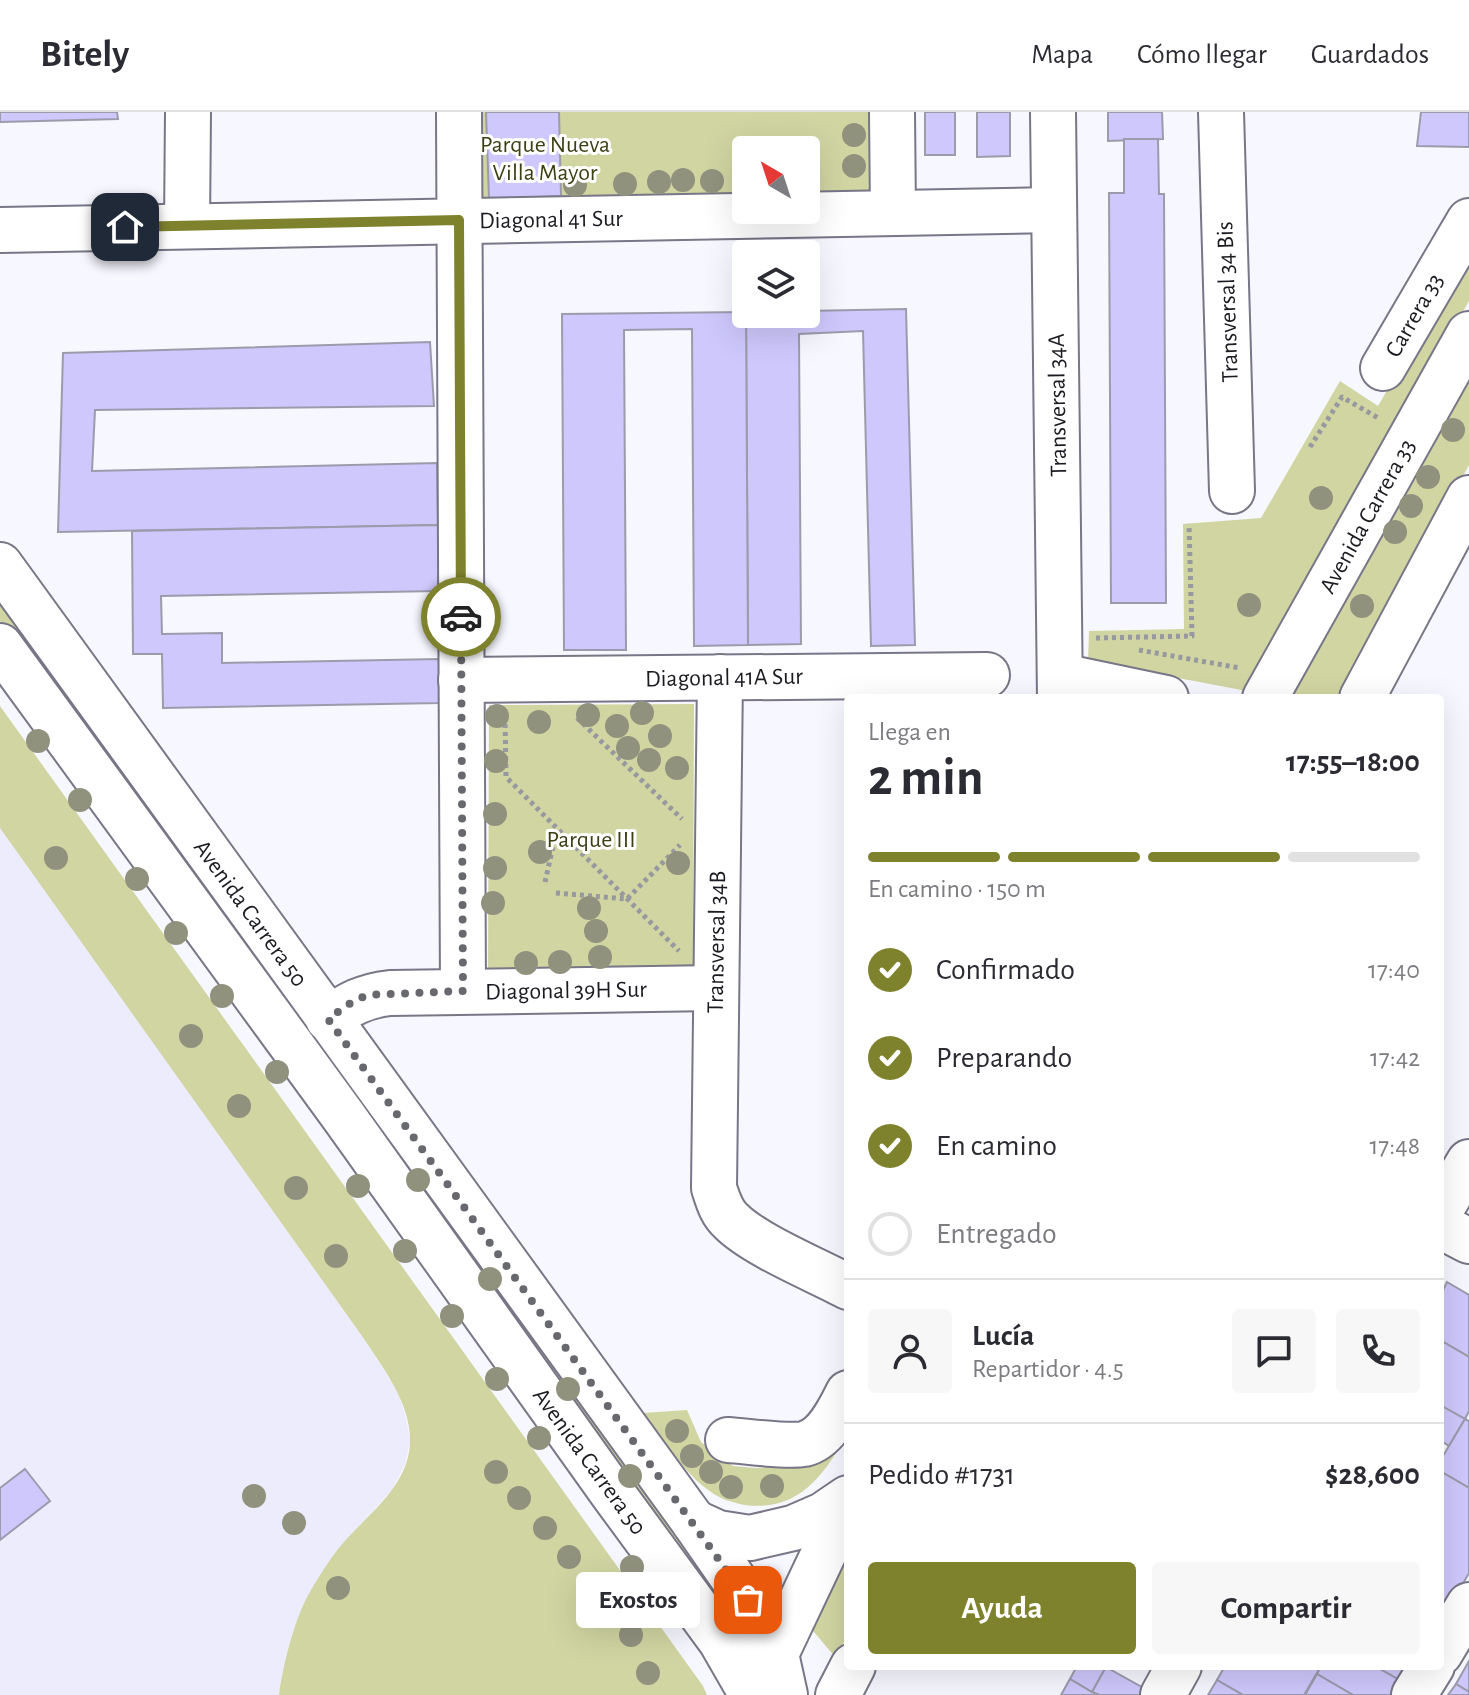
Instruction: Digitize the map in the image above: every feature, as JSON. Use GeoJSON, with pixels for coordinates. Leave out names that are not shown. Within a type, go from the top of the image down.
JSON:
{"type":"FeatureCollection","features":[{"type":"Feature","properties":{"kind":"street"},"geometry":{"type":"LineString","coordinates":[[187,226],[188,112]]}},
{"type":"Feature","properties":{"kind":"street"},"geometry":{"type":"LineString","coordinates":[[459,112],[463,991]]}},
{"type":"Feature","properties":{"kind":"street"},"geometry":{"type":"LineString","coordinates":[[892,112],[893,213]]}},
{"type":"Feature","properties":{"kind":"street","name":"Transversal 34A"},"geometry":{"type":"LineString","coordinates":[[1053,112],[1060,687]]}},
{"type":"Feature","properties":{"kind":"street","name":"Transversal 34 Bis"},"geometry":{"type":"LineString","coordinates":[[1221,112],[1232,491]]}},
{"type":"Feature","properties":{"kind":"street","name":"Diagonal 41 Sur"},"geometry":{"type":"LineString","coordinates":[[0,230],[1054,210]]}},
{"type":"Feature","properties":{"kind":"street","name":"Carrera 33"},"geometry":{"type":"LineString","coordinates":[[1383,368],[1469,221]]}},
{"type":"Feature","properties":{"kind":"street","name":"Avenida Carrera 33"},"geometry":{"type":"LineString","coordinates":[[1257,684],[1469,334]]}},
{"type":"Feature","properties":{"kind":"street"},"geometry":{"type":"LineString","coordinates":[[1364,694],[1469,498]]}},
{"type":"Feature","properties":{"kind":"street","name":"Avenida Carrera 50"},"geometry":{"type":"LineString","coordinates":[[0,565],[694,1522],[748,1600],[780,1674]]}},
{"type":"Feature","properties":{"kind":"street","name":"Avenida Carrera 50"},"geometry":{"type":"LineString","coordinates":[[0,646],[344,1117],[721,1641],[755,1695]]}},
{"type":"Feature","properties":{"kind":"street","name":"Diagonal 41A Sur"},"geometry":{"type":"LineString","coordinates":[[461,680],[987,675]]}},
{"type":"Feature","properties":{"kind":"street","name":"Transversal 34B"},"geometry":{"type":"LineString","coordinates":[[720,677],[705,841],[715,988],[714,1188],[719,1206],[730,1221],[749,1235],[844,1285]]}},
{"type":"Feature","properties":{"kind":"street"},"geometry":{"type":"LineString","coordinates":[[1060,687],[1127,694]]}},
{"type":"Feature","properties":{"kind":"street","name":"Diagonal 39H Sur"},"geometry":{"type":"LineString","coordinates":[[328,1019],[367,995],[715,988]]}},
{"type":"Feature","properties":{"kind":"street"},"geometry":{"type":"LineString","coordinates":[[1444,1204],[1469,1162]]}},
{"type":"Feature","properties":{"kind":"street"},"geometry":{"type":"LineString","coordinates":[[1444,1228],[1469,1241]]}},
{"type":"Feature","properties":{"kind":"street"},"geometry":{"type":"LineString","coordinates":[[728,1440],[805,1444],[836,1417],[844,1401]]}},
{"type":"Feature","properties":{"kind":"street"},"geometry":{"type":"LineString","coordinates":[[694,1522],[718,1533],[750,1538],[793,1528],[844,1502]]}},
{"type":"Feature","properties":{"kind":"street"},"geometry":{"type":"LineString","coordinates":[[755,1695],[780,1674],[844,1510]]}},
{"type":"Feature","properties":{"kind":"street"},"geometry":{"type":"LineString","coordinates":[[1444,1646],[1469,1605]]}},
{"type":"Feature","properties":{"kind":"street"},"geometry":{"type":"LineString","coordinates":[[838,1695],[851,1670]]}},
{"type":"Feature","properties":{"kind":"street"},"geometry":{"type":"LineString","coordinates":[[1163,1695],[1177,1670]]}},
{"type":"Feature","properties":{"kind":"street"},"geometry":{"type":"LineString","coordinates":[[1414,1695],[1430,1670]]}},
{"type":"Feature","properties":{"kind":"path"},"geometry":{"type":"LineString","coordinates":[[1310,447],[1342,397],[1388,424]]}},
{"type":"Feature","properties":{"kind":"path"},"geometry":{"type":"LineString","coordinates":[[1110,645],[1094,640],[1192,636],[1189,524]]}},
{"type":"Feature","properties":{"kind":"path"},"geometry":{"type":"LineString","coordinates":[[1125,647],[1257,684]]}},
{"type":"Feature","properties":{"kind":"path"},"geometry":{"type":"LineString","coordinates":[[505,705],[506,777],[682,955]]}},
{"type":"Feature","properties":{"kind":"path"},"geometry":{"type":"LineString","coordinates":[[556,893],[627,899],[705,841],[579,718],[564,718]]}},
{"type":"Feature","properties":{"kind":"path"},"geometry":{"type":"LineString","coordinates":[[505,721],[520,720]]}},
{"type":"Feature","properties":{"kind":"path"},"geometry":{"type":"LineString","coordinates":[[545,882],[557,829]]}},
{"type":"Feature","properties":{"kind":"shaded area"},"geometry":{"type":"Polygon","coordinates":[[[0,824],[362,1336],[398,1392],[410,1440],[405,1464],[392,1490],[339,1548],[279,1695],[0,1695],[0,824]]]}},
{"type":"Feature","properties":{"kind":"green space","name":"Parque Nueva Villa Mayor"},"geometry":{"type":"Polygon","coordinates":[[[481,112],[883,112],[884,195],[820,197],[820,136],[732,136],[732,198],[482,204],[481,112]]]}},
{"type":"Feature","properties":{"kind":"green space"},"geometry":{"type":"Polygon","coordinates":[[[1469,249],[1469,301],[1247,691],[1088,661],[1089,631],[1184,629],[1183,524],[1261,518],[1340,381],[1378,406],[1469,249]]]}},
{"type":"Feature","properties":{"kind":"green space"},"geometry":{"type":"Polygon","coordinates":[[[1469,369],[1469,465],[1345,694],[1286,694],[1469,369]]]}},
{"type":"Feature","properties":{"kind":"green space"},"geometry":{"type":"Polygon","coordinates":[[[0,599],[731,1600],[720,1609],[0,621],[0,599]]]}},
{"type":"Feature","properties":{"kind":"green space","name":"Parque III"},"geometry":{"type":"Polygon","coordinates":[[[694,704],[693,966],[488,970],[489,705],[694,704]]]}},
{"type":"Feature","properties":{"kind":"green space"},"geometry":{"type":"Polygon","coordinates":[[[0,706],[707,1695],[279,1695],[290,1641],[311,1590],[338,1549],[394,1487],[408,1457],[409,1426],[394,1385],[362,1336],[0,828],[0,706]]]}},
{"type":"Feature","properties":{"kind":"green space"},"geometry":{"type":"Polygon","coordinates":[[[687,1410],[701,1442],[733,1466],[780,1466],[844,1436],[844,1440],[808,1488],[781,1503],[745,1505],[719,1497],[701,1484],[683,1466],[643,1413],[687,1410]]]}},
{"type":"Feature","properties":{"kind":"green space"},"geometry":{"type":"Polygon","coordinates":[[[844,1544],[844,1642],[836,1658],[808,1625],[844,1544]]]}},
{"type":"Feature","properties":{"kind":"building"},"geometry":{"type":"Polygon","coordinates":[[[0,112],[117,112],[118,119],[0,122],[0,112]]]}},
{"type":"Feature","properties":{"kind":"building"},"geometry":{"type":"Polygon","coordinates":[[[486,112],[559,112],[561,196],[489,199],[486,112]]]}},
{"type":"Feature","properties":{"kind":"building"},"geometry":{"type":"Polygon","coordinates":[[[925,112],[955,112],[955,155],[925,155],[925,112]]]}},
{"type":"Feature","properties":{"kind":"building"},"geometry":{"type":"Polygon","coordinates":[[[977,112],[1010,112],[1010,156],[977,157],[977,112]]]}},
{"type":"Feature","properties":{"kind":"building"},"geometry":{"type":"Polygon","coordinates":[[[1108,112],[1162,112],[1163,139],[1108,141],[1108,112]]]}},
{"type":"Feature","properties":{"kind":"building"},"geometry":{"type":"Polygon","coordinates":[[[1421,112],[1469,112],[1469,147],[1417,146],[1421,112]]]}},
{"type":"Feature","properties":{"kind":"building"},"geometry":{"type":"Polygon","coordinates":[[[1124,139],[1158,139],[1159,194],[1164,194],[1166,603],[1111,603],[1109,193],[1124,193],[1124,139]]]}},
{"type":"Feature","properties":{"kind":"building"},"geometry":{"type":"Polygon","coordinates":[[[906,309],[915,645],[871,646],[863,331],[799,334],[801,644],[748,645],[746,328],[820,328],[820,311],[906,309]]]}},
{"type":"Feature","properties":{"kind":"building"},"geometry":{"type":"Polygon","coordinates":[[[732,312],[732,328],[746,328],[748,645],[694,646],[692,329],[624,330],[626,650],[564,650],[562,314],[732,312]]]}},
{"type":"Feature","properties":{"kind":"building"},"geometry":{"type":"Polygon","coordinates":[[[430,342],[434,406],[95,410],[92,471],[437,463],[438,525],[58,532],[63,353],[430,342]]]}},
{"type":"Feature","properties":{"kind":"building"},"geometry":{"type":"Polygon","coordinates":[[[438,525],[438,591],[161,596],[162,634],[222,633],[222,663],[439,659],[440,703],[163,708],[162,654],[133,654],[132,531],[438,525]]]}},
{"type":"Feature","properties":{"kind":"building"},"geometry":{"type":"Polygon","coordinates":[[[1447,1282],[1469,1295],[1469,1357],[1444,1342],[1444,1288],[1447,1282]]]}},
{"type":"Feature","properties":{"kind":"building"},"geometry":{"type":"Polygon","coordinates":[[[1444,1342],[1469,1357],[1469,1411],[1465,1419],[1444,1407],[1444,1342]]]}},
{"type":"Feature","properties":{"kind":"building"},"geometry":{"type":"Polygon","coordinates":[[[1444,1407],[1465,1419],[1449,1446],[1444,1443],[1444,1407]]]}},
{"type":"Feature","properties":{"kind":"building"},"geometry":{"type":"Polygon","coordinates":[[[1465,1419],[1469,1421],[1469,1488],[1444,1473],[1444,1454],[1465,1419]]]}},
{"type":"Feature","properties":{"kind":"building"},"geometry":{"type":"Polygon","coordinates":[[[25,1469],[50,1501],[0,1540],[0,1488],[25,1469]]]}},
{"type":"Feature","properties":{"kind":"building"},"geometry":{"type":"Polygon","coordinates":[[[1444,1473],[1469,1488],[1469,1573],[1449,1608],[1444,1606],[1444,1473]]]}},
{"type":"Feature","properties":{"kind":"building"},"geometry":{"type":"Polygon","coordinates":[[[1469,1661],[1469,1692],[1456,1684],[1469,1661]]]}},
{"type":"Feature","properties":{"kind":"building"},"geometry":{"type":"Polygon","coordinates":[[[1075,1670],[1104,1670],[1092,1692],[1070,1679],[1075,1670]]]}},
{"type":"Feature","properties":{"kind":"building"},"geometry":{"type":"Polygon","coordinates":[[[1104,1670],[1111,1670],[1147,1690],[1145,1695],[1099,1695],[1092,1692],[1104,1670]]]}},
{"type":"Feature","properties":{"kind":"building"},"geometry":{"type":"Polygon","coordinates":[[[1223,1670],[1319,1670],[1304,1695],[1243,1695],[1217,1680],[1223,1670]]]}},
{"type":"Feature","properties":{"kind":"building"},"geometry":{"type":"Polygon","coordinates":[[[1319,1670],[1382,1670],[1405,1683],[1398,1695],[1353,1695],[1317,1674],[1319,1670]]]}},
{"type":"Feature","properties":{"kind":"building"},"geometry":{"type":"Polygon","coordinates":[[[1382,1670],[1413,1670],[1405,1683],[1382,1670]]]}},
{"type":"Feature","properties":{"kind":"building"},"geometry":{"type":"Polygon","coordinates":[[[1317,1674],[1353,1695],[1305,1695],[1317,1674]]]}},
{"type":"Feature","properties":{"kind":"building"},"geometry":{"type":"Polygon","coordinates":[[[1070,1679],[1092,1692],[1099,1695],[1061,1695],[1070,1679]]]}},
{"type":"Feature","properties":{"kind":"building"},"geometry":{"type":"Polygon","coordinates":[[[1217,1680],[1243,1695],[1208,1695],[1217,1680]]]}},
{"type":"Feature","properties":{"kind":"building"},"geometry":{"type":"Polygon","coordinates":[[[1456,1684],[1469,1692],[1469,1695],[1448,1695],[1456,1684]]]}},
{"type":"Feature","properties":{"kind":"way so far"},"geometry":{"type":"LineString","coordinates":[[461,617],[463,991],[367,995],[328,1019],[748,1600]]}},
{"type":"Feature","properties":{"kind":"place","name":"Exostos"},"geometry":{"type":"Point","coordinates":[748,1600]}},
{"type":"Feature","properties":{"kind":"route"},"geometry":{"type":"LineString","coordinates":[[125,227],[459,220],[461,617]]}}]}
